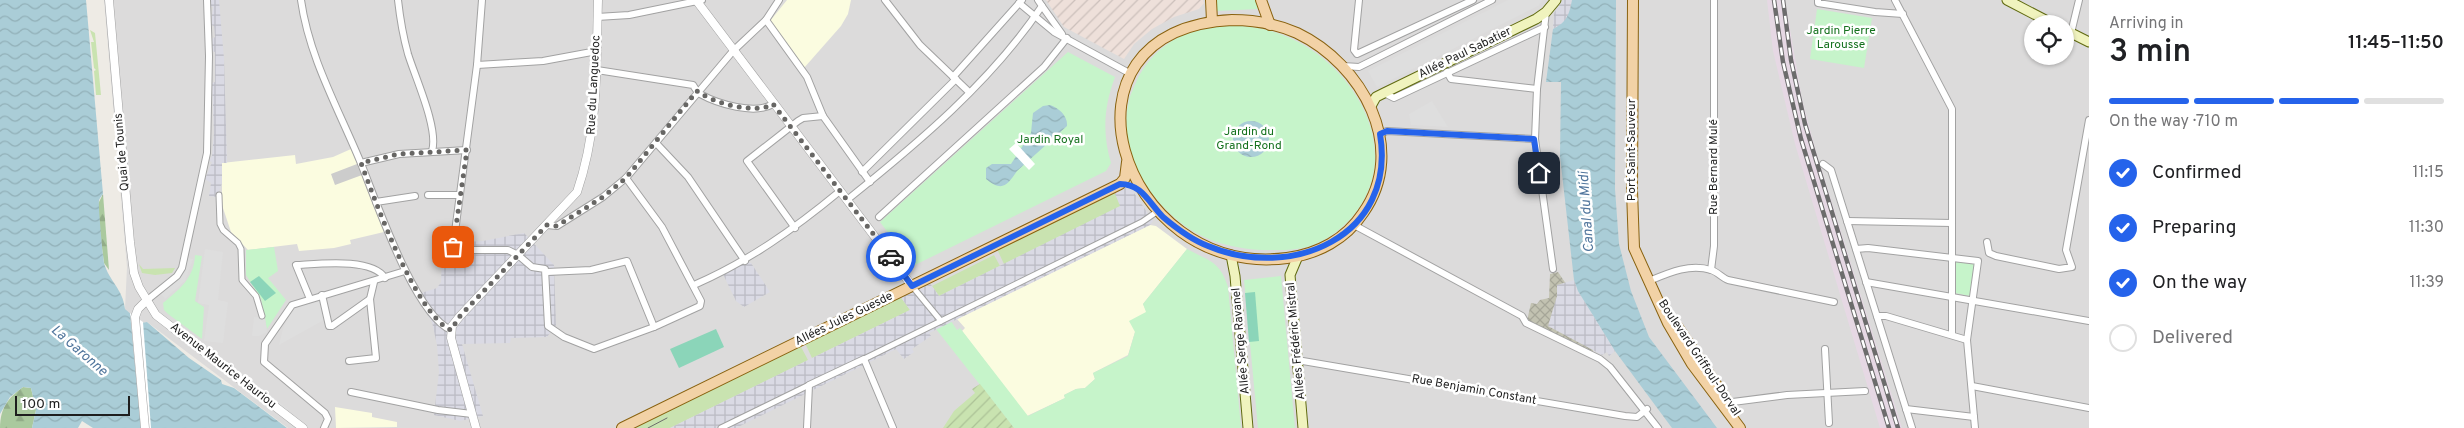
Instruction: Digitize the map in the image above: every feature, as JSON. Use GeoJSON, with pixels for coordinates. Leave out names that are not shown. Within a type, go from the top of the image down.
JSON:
{"type":"FeatureCollection","features":[{"type":"Feature","properties":{"kind":"main road"},"geometry":{"type":"LineString","coordinates":[[1211,0],[1212,21]]}},
{"type":"Feature","properties":{"kind":"main road"},"geometry":{"type":"LineString","coordinates":[[1262,0],[1270,25]]}},
{"type":"Feature","properties":{"kind":"main road"},"geometry":{"type":"LineString","coordinates":[[1546,12],[1556,0]]}},
{"type":"Feature","properties":{"kind":"main road","name":"Port Saint-Sauveur"},"geometry":{"type":"LineString","coordinates":[[1633,0],[1632,238],[1636,256],[1655,294]]}},
{"type":"Feature","properties":{"kind":"main road"},"geometry":{"type":"LineString","coordinates":[[2007,0],[2036,15]]}},
{"type":"Feature","properties":{"kind":"main road","name":"Allée Paul Sabatier"},"geometry":{"type":"LineString","coordinates":[[1371,106],[1376,97],[1546,12]]}},
{"type":"Feature","properties":{"kind":"main road"},"geometry":{"type":"LineString","coordinates":[[1212,21],[1252,21],[1270,25],[1296,33],[1316,44],[1343,66],[1371,106],[1380,134],[1382,165],[1379,180],[1366,209],[1354,225],[1324,248],[1298,256],[1257,258],[1231,255],[1200,242],[1176,228],[1158,211],[1144,193],[1127,162],[1119,125],[1120,106],[1131,74],[1147,53],[1166,37],[1187,27],[1212,21]]}},
{"type":"Feature","properties":{"kind":"main road"},"geometry":{"type":"LineString","coordinates":[[2074,34],[2089,42]]}},
{"type":"Feature","properties":{"kind":"main road"},"geometry":{"type":"LineString","coordinates":[[1120,184],[1125,178],[1127,162]]}},
{"type":"Feature","properties":{"kind":"main road"},"geometry":{"type":"LineString","coordinates":[[1120,184],[1134,186],[1144,193]]}},
{"type":"Feature","properties":{"kind":"main road","name":"Allées Jules Guesde"},"geometry":{"type":"LineString","coordinates":[[622,428],[1120,184]]}},
{"type":"Feature","properties":{"kind":"main road","name":"Allée Serge Ravanel"},"geometry":{"type":"LineString","coordinates":[[1231,255],[1235,276],[1248,428]]}},
{"type":"Feature","properties":{"kind":"main road","name":"Allées Frédéric Mistral"},"geometry":{"type":"LineString","coordinates":[[1298,256],[1290,275],[1303,428]]}},
{"type":"Feature","properties":{"kind":"main road","name":"Boulevard Griffoul-Dorval"},"geometry":{"type":"LineString","coordinates":[[1655,294],[1668,323],[1692,364],[1747,428]]}},
{"type":"Feature","properties":{"kind":"main road","name":"Boulevard Griffoul-Dorval"},"geometry":{"type":"LineString","coordinates":[[1725,403],[1740,428]]}},
{"type":"Feature","properties":{"kind":"street","name":"Quai de Tounis"},"geometry":{"type":"LineString","coordinates":[[109,0],[133,265],[139,288],[146,301]]}},
{"type":"Feature","properties":{"kind":"street"},"geometry":{"type":"LineString","coordinates":[[145,428],[135,317],[138,309],[177,276],[182,268],[203,175],[209,132],[206,0]]}},
{"type":"Feature","properties":{"kind":"street"},"geometry":{"type":"LineString","coordinates":[[301,0],[314,54],[405,272],[439,323],[451,330],[453,349],[476,428]]}},
{"type":"Feature","properties":{"kind":"street"},"geometry":{"type":"LineString","coordinates":[[398,0],[408,53],[427,111],[434,141],[432,151]]}},
{"type":"Feature","properties":{"kind":"street"},"geometry":{"type":"LineString","coordinates":[[482,0],[477,65],[453,247],[458,250],[508,250],[518,255],[532,267],[542,268],[547,272],[591,270],[627,261],[654,327]]}},
{"type":"Feature","properties":{"kind":"street","name":"Rue du Languedoc"},"geometry":{"type":"LineString","coordinates":[[451,330],[460,316],[577,192],[584,172],[594,122],[598,0]]}},
{"type":"Feature","properties":{"kind":"street"},"geometry":{"type":"LineString","coordinates":[[597,17],[629,15],[698,0],[773,104],[912,286],[941,321]]}},
{"type":"Feature","properties":{"kind":"street"},"geometry":{"type":"LineString","coordinates":[[547,225],[557,226],[626,178],[697,91],[733,51],[766,20],[778,0]]}},
{"type":"Feature","properties":{"kind":"street"},"geometry":{"type":"LineString","coordinates":[[885,0],[915,39],[969,92]]}},
{"type":"Feature","properties":{"kind":"street"},"geometry":{"type":"LineString","coordinates":[[1038,0],[1067,38]]}},
{"type":"Feature","properties":{"kind":"street"},"geometry":{"type":"LineString","coordinates":[[1359,0],[1354,50],[1357,54],[1365,52],[1473,0]]}},
{"type":"Feature","properties":{"kind":"street"},"geometry":{"type":"LineString","coordinates":[[1343,66],[1359,67],[1492,0]]}},
{"type":"Feature","properties":{"kind":"street","name":"Rue Bernard Mulé"},"geometry":{"type":"LineString","coordinates":[[1711,270],[1714,246],[1714,0]]}},
{"type":"Feature","properties":{"kind":"street"},"geometry":{"type":"LineString","coordinates":[[1809,0],[1903,14]]}},
{"type":"Feature","properties":{"kind":"street"},"geometry":{"type":"LineString","coordinates":[[1896,0],[1952,109],[1952,335]]}},
{"type":"Feature","properties":{"kind":"street"},"geometry":{"type":"LineString","coordinates":[[2074,15],[2079,0]]}},
{"type":"Feature","properties":{"kind":"street"},"geometry":{"type":"LineString","coordinates":[[862,172],[954,78],[1021,2],[1035,17],[1067,38],[1131,74]]}},
{"type":"Feature","properties":{"kind":"street"},"geometry":{"type":"LineString","coordinates":[[847,200],[870,182],[969,92],[1002,59],[1042,6]]}},
{"type":"Feature","properties":{"kind":"street"},"geometry":{"type":"LineString","coordinates":[[1546,12],[1537,89],[1534,139],[1553,269]]}},
{"type":"Feature","properties":{"kind":"street"},"geometry":{"type":"LineString","coordinates":[[766,20],[806,77],[823,116],[870,182]]}},
{"type":"Feature","properties":{"kind":"street","name":"Allée Paul Sabatier"},"geometry":{"type":"LineString","coordinates":[[1384,93],[1394,98],[1545,27]]}},
{"type":"Feature","properties":{"kind":"street"},"geometry":{"type":"LineString","coordinates":[[1407,32],[1412,41]]}},
{"type":"Feature","properties":{"kind":"street"},"geometry":{"type":"LineString","coordinates":[[879,217],[1044,67],[1067,38]]}},
{"type":"Feature","properties":{"kind":"street"},"geometry":{"type":"LineString","coordinates":[[477,65],[543,61],[597,51]]}},
{"type":"Feature","properties":{"kind":"street"},"geometry":{"type":"LineString","coordinates":[[597,70],[692,84],[697,91],[745,108],[765,109],[773,104]]}},
{"type":"Feature","properties":{"kind":"street"},"geometry":{"type":"LineString","coordinates":[[1447,72],[1451,79],[1537,89]]}},
{"type":"Feature","properties":{"kind":"street"},"geometry":{"type":"LineString","coordinates":[[795,228],[747,161],[790,126],[803,118],[823,116]]}},
{"type":"Feature","properties":{"kind":"street"},"geometry":{"type":"LineString","coordinates":[[1987,242],[1989,253],[1996,256],[2059,270],[2072,267],[2066,250],[2089,120]]}},
{"type":"Feature","properties":{"kind":"street"},"geometry":{"type":"LineString","coordinates":[[1380,134],[1387,131],[1534,139]]}},
{"type":"Feature","properties":{"kind":"street"},"geometry":{"type":"LineString","coordinates":[[656,143],[688,177],[745,261]]}},
{"type":"Feature","properties":{"kind":"street"},"geometry":{"type":"LineString","coordinates":[[361,163],[399,154],[467,150]]}},
{"type":"Feature","properties":{"kind":"street"},"geometry":{"type":"LineString","coordinates":[[1822,164],[1831,170],[1912,428]]}},
{"type":"Feature","properties":{"kind":"street"},"geometry":{"type":"LineString","coordinates":[[547,272],[548,326],[564,337],[594,349],[654,327],[700,306],[701,301],[694,285],[662,227],[626,178]]}},
{"type":"Feature","properties":{"kind":"street"},"geometry":{"type":"LineString","coordinates":[[694,285],[745,261],[795,228],[840,191]]}},
{"type":"Feature","properties":{"kind":"street"},"geometry":{"type":"LineString","coordinates":[[219,195],[222,230],[238,243],[241,249],[242,280],[256,296],[262,316]]}},
{"type":"Feature","properties":{"kind":"street"},"geometry":{"type":"LineString","coordinates":[[428,195],[459,195]]}},
{"type":"Feature","properties":{"kind":"street"},"geometry":{"type":"LineString","coordinates":[[376,202],[415,196]]}},
{"type":"Feature","properties":{"kind":"street"},"geometry":{"type":"LineString","coordinates":[[721,428],[1142,222],[1158,211]]}},
{"type":"Feature","properties":{"kind":"street"},"geometry":{"type":"LineString","coordinates":[[1847,221],[1952,223]]}},
{"type":"Feature","properties":{"kind":"street"},"geometry":{"type":"LineString","coordinates":[[1354,225],[1522,316],[1526,323],[1600,359],[1610,367],[1646,410],[1658,428]]}},
{"type":"Feature","properties":{"kind":"street"},"geometry":{"type":"LineString","coordinates":[[1856,250],[1868,248],[1978,261],[1967,340],[1975,428]]}},
{"type":"Feature","properties":{"kind":"street"},"geometry":{"type":"LineString","coordinates":[[310,299],[296,265],[348,263],[376,269],[385,278]]}},
{"type":"Feature","properties":{"kind":"street"},"geometry":{"type":"LineString","coordinates":[[1649,281],[1682,269],[1711,270],[1728,280],[1834,302]]}},
{"type":"Feature","properties":{"kind":"street"},"geometry":{"type":"LineString","coordinates":[[324,428],[328,419],[326,413],[264,362],[265,344],[292,305],[405,272]]}},
{"type":"Feature","properties":{"kind":"street"},"geometry":{"type":"LineString","coordinates":[[349,361],[376,358],[370,299],[374,282]]}},
{"type":"Feature","properties":{"kind":"street"},"geometry":{"type":"LineString","coordinates":[[1866,282],[2089,321]]}},
{"type":"Feature","properties":{"kind":"street"},"geometry":{"type":"LineString","coordinates":[[322,295],[329,326],[370,299]]}},
{"type":"Feature","properties":{"kind":"street","name":"Avenue Maurice Hauriou"},"geometry":{"type":"LineString","coordinates":[[146,301],[156,314],[173,328],[304,428]]}},
{"type":"Feature","properties":{"kind":"street"},"geometry":{"type":"LineString","coordinates":[[1877,316],[1886,316],[1967,340]]}},
{"type":"Feature","properties":{"kind":"street"},"geometry":{"type":"LineString","coordinates":[[1825,349],[1829,423]]}},
{"type":"Feature","properties":{"kind":"street"},"geometry":{"type":"LineString","coordinates":[[864,359],[893,428]]}},
{"type":"Feature","properties":{"kind":"street","name":"Rue Benjamin Constant"},"geometry":{"type":"LineString","coordinates":[[1297,360],[1625,416],[1637,417],[1646,410]]}},
{"type":"Feature","properties":{"kind":"street"},"geometry":{"type":"LineString","coordinates":[[807,428],[809,385]]}},
{"type":"Feature","properties":{"kind":"street"},"geometry":{"type":"LineString","coordinates":[[1972,386],[2089,408]]}},
{"type":"Feature","properties":{"kind":"street"},"geometry":{"type":"LineString","coordinates":[[1725,403],[1827,392],[1865,391]]}},
{"type":"Feature","properties":{"kind":"street"},"geometry":{"type":"LineString","coordinates":[[351,392],[438,410],[472,414]]}},
{"type":"Feature","properties":{"kind":"street"},"geometry":{"type":"LineString","coordinates":[[1906,409],[1974,417]]}},
{"type":"Feature","properties":{"kind":"shaded area"},"geometry":{"type":"Polygon","coordinates":[[[104,0],[2089,0],[2089,428],[288,428],[147,322],[142,323],[129,315],[125,309],[127,267],[104,0]]]}},
{"type":"Feature","properties":{"kind":"shaded area"},"geometry":{"type":"Polygon","coordinates":[[[210,0],[219,0],[224,59],[227,163],[222,163],[222,183],[217,197],[209,196],[211,183],[205,179],[212,162],[209,161],[212,156],[214,133],[212,83],[215,82],[215,52],[212,51],[212,39],[215,37],[214,26],[211,25],[213,7],[210,6],[210,0]]]}},
{"type":"Feature","properties":{"kind":"shaded area"},"geometry":{"type":"Polygon","coordinates":[[[787,0],[851,0],[848,14],[841,26],[804,68],[770,21],[787,0]]]}},
{"type":"Feature","properties":{"kind":"shaded area"},"geometry":{"type":"Polygon","coordinates":[[[1046,0],[1203,0],[1204,3],[1199,9],[1174,17],[1152,29],[1134,44],[1124,59],[1064,27],[1046,0]]]}},
{"type":"Feature","properties":{"kind":"shaded area"},"geometry":{"type":"Polygon","coordinates":[[[1508,0],[1543,0],[1538,6],[1377,87],[1368,71],[1508,0]]]}},
{"type":"Feature","properties":{"kind":"shaded area"},"geometry":{"type":"Polygon","coordinates":[[[1563,0],[1572,0],[1568,18],[1563,24],[1553,29],[1554,13],[1563,0]]]}},
{"type":"Feature","properties":{"kind":"shaded area"},"geometry":{"type":"Polygon","coordinates":[[[1767,0],[1785,0],[1802,99],[1815,148],[1902,428],[1880,428],[1795,144],[1773,51],[1767,0]]]}},
{"type":"Feature","properties":{"kind":"shaded area"},"geometry":{"type":"Polygon","coordinates":[[[1432,101],[1448,127],[1411,125],[1409,114],[1432,101]]]}},
{"type":"Feature","properties":{"kind":"shaded area"},"geometry":{"type":"Polygon","coordinates":[[[351,149],[384,232],[350,240],[351,244],[334,248],[299,251],[297,244],[248,250],[231,232],[222,205],[222,163],[295,155],[296,164],[333,157],[351,149]]]}},
{"type":"Feature","properties":{"kind":"shaded area"},"geometry":{"type":"Polygon","coordinates":[[[357,164],[362,175],[335,185],[331,174],[357,164]]]}},
{"type":"Feature","properties":{"kind":"shaded area"},"geometry":{"type":"Polygon","coordinates":[[[1122,187],[1132,190],[1153,221],[1150,225],[929,333],[931,336],[912,349],[914,352],[904,359],[896,349],[736,428],[670,428],[910,310],[900,296],[929,282],[939,296],[1120,206],[1114,191],[1122,187]]]}},
{"type":"Feature","properties":{"kind":"shaded area"},"geometry":{"type":"Polygon","coordinates":[[[1150,225],[1156,226],[1187,249],[1143,304],[1147,312],[1135,332],[1128,355],[1093,373],[1095,379],[1085,388],[1076,389],[1064,395],[1065,398],[1027,416],[962,331],[965,328],[957,319],[1150,225]]]}},
{"type":"Feature","properties":{"kind":"shaded area"},"geometry":{"type":"Polygon","coordinates":[[[524,233],[554,265],[556,325],[547,337],[511,338],[510,343],[462,344],[483,416],[460,421],[434,415],[439,372],[437,345],[432,322],[415,295],[437,288],[441,282],[446,234],[460,237],[465,242],[483,241],[524,233]]]}},
{"type":"Feature","properties":{"kind":"shaded area"},"geometry":{"type":"Polygon","coordinates":[[[205,249],[223,252],[218,300],[228,302],[223,343],[204,341],[209,305],[198,303],[205,249]]]}},
{"type":"Feature","properties":{"kind":"shaded area"},"geometry":{"type":"Polygon","coordinates":[[[188,258],[193,259],[185,281],[165,299],[161,294],[180,277],[188,258]]]}},
{"type":"Feature","properties":{"kind":"shaded area"},"geometry":{"type":"Polygon","coordinates":[[[745,261],[751,263],[770,292],[744,307],[736,301],[722,272],[745,261]]]}},
{"type":"Feature","properties":{"kind":"shaded area"},"geometry":{"type":"Polygon","coordinates":[[[1558,272],[1581,306],[1592,332],[1593,352],[1527,321],[1531,303],[1537,304],[1540,300],[1549,298],[1550,274],[1558,272]]]}},
{"type":"Feature","properties":{"kind":"shaded area"},"geometry":{"type":"Polygon","coordinates":[[[1574,280],[1578,291],[1615,351],[1609,356],[1607,352],[1602,355],[1548,326],[1557,296],[1557,285],[1574,280]]]}},
{"type":"Feature","properties":{"kind":"shaded area"},"geometry":{"type":"Polygon","coordinates":[[[319,299],[324,320],[279,345],[283,329],[293,309],[319,299]]]}},
{"type":"Feature","properties":{"kind":"shaded area"},"geometry":{"type":"Polygon","coordinates":[[[254,317],[265,318],[267,332],[259,336],[252,336],[254,317]]]}},
{"type":"Feature","properties":{"kind":"shaded area"},"geometry":{"type":"Polygon","coordinates":[[[229,363],[288,409],[287,411],[227,365],[229,363]]]}},
{"type":"Feature","properties":{"kind":"shaded area"},"geometry":{"type":"Polygon","coordinates":[[[335,407],[372,413],[372,417],[397,422],[397,427],[336,428],[335,407]]]}},
{"type":"Feature","properties":{"kind":"green space"},"geometry":{"type":"Polygon","coordinates":[[[1216,0],[1257,0],[1258,9],[1217,11],[1216,0]]]}},
{"type":"Feature","properties":{"kind":"green space","name":"Jardin Pierre Larousse"},"geometry":{"type":"Polygon","coordinates":[[[1817,9],[1872,18],[1864,68],[1810,59],[1817,9]]]}},
{"type":"Feature","properties":{"kind":"green space","name":"Jardin du Grand-Rond"},"geometry":{"type":"Polygon","coordinates":[[[1219,26],[1244,26],[1269,30],[1308,48],[1330,64],[1348,84],[1362,106],[1372,131],[1375,156],[1371,181],[1355,213],[1337,231],[1323,241],[1296,249],[1262,250],[1228,245],[1204,237],[1180,222],[1152,194],[1133,159],[1126,121],[1130,98],[1141,72],[1158,51],[1173,40],[1189,33],[1219,26]]]}},
{"type":"Feature","properties":{"kind":"green space"},"geometry":{"type":"Polygon","coordinates":[[[90,30],[95,33],[101,95],[96,95],[94,71],[96,70],[94,68],[91,42],[94,42],[90,30]]]}},
{"type":"Feature","properties":{"kind":"green space","name":"Jardin Royal"},"geometry":{"type":"Polygon","coordinates":[[[1068,52],[1115,77],[1108,98],[1105,130],[1111,163],[1106,171],[913,266],[880,222],[1068,52]]]}},
{"type":"Feature","properties":{"kind":"green space"},"geometry":{"type":"Polygon","coordinates":[[[1114,191],[1121,206],[1004,264],[997,249],[1114,191]]]}},
{"type":"Feature","properties":{"kind":"green space"},"geometry":{"type":"Polygon","coordinates":[[[103,194],[109,270],[104,263],[100,233],[98,204],[103,194]]]}},
{"type":"Feature","properties":{"kind":"green space"},"geometry":{"type":"Polygon","coordinates":[[[274,247],[278,271],[268,278],[286,300],[267,329],[261,299],[246,275],[246,250],[274,247]]]}},
{"type":"Feature","properties":{"kind":"green space"},"geometry":{"type":"Polygon","coordinates":[[[1187,249],[1213,263],[1225,278],[1228,287],[1241,428],[1014,428],[936,329],[951,321],[957,330],[960,328],[1028,416],[1065,398],[1064,395],[1076,389],[1085,388],[1095,379],[1093,373],[1128,356],[1135,332],[1129,321],[1146,312],[1143,304],[1187,249]]]}},
{"type":"Feature","properties":{"kind":"green space"},"geometry":{"type":"Polygon","coordinates":[[[195,255],[202,256],[195,301],[204,307],[202,339],[168,314],[164,310],[163,303],[189,277],[195,255]]]}},
{"type":"Feature","properties":{"kind":"green space"},"geometry":{"type":"Polygon","coordinates":[[[994,255],[1000,266],[939,296],[932,286],[994,255]]]}},
{"type":"Feature","properties":{"kind":"green space"},"geometry":{"type":"Polygon","coordinates":[[[1955,262],[1974,264],[1970,296],[1955,293],[1955,262]]]}},
{"type":"Feature","properties":{"kind":"green space"},"geometry":{"type":"Polygon","coordinates":[[[139,264],[143,269],[175,268],[172,273],[155,275],[142,273],[139,264]]]}},
{"type":"Feature","properties":{"kind":"green space"},"geometry":{"type":"Polygon","coordinates":[[[259,276],[276,293],[265,301],[250,282],[259,276]]]}},
{"type":"Feature","properties":{"kind":"green space"},"geometry":{"type":"Polygon","coordinates":[[[1281,276],[1295,428],[1258,428],[1244,280],[1281,276]]]}},
{"type":"Feature","properties":{"kind":"green space"},"geometry":{"type":"Polygon","coordinates":[[[1255,292],[1259,341],[1249,342],[1245,293],[1255,292]]]}},
{"type":"Feature","properties":{"kind":"green space"},"geometry":{"type":"Polygon","coordinates":[[[900,296],[910,310],[812,358],[805,343],[900,296]]]}},
{"type":"Feature","properties":{"kind":"green space"},"geometry":{"type":"Polygon","coordinates":[[[716,329],[724,347],[679,368],[670,349],[716,329]]]}},
{"type":"Feature","properties":{"kind":"green space"},"geometry":{"type":"Polygon","coordinates":[[[800,345],[808,360],[670,428],[631,428],[800,345]]]}},
{"type":"Feature","properties":{"kind":"green space"},"geometry":{"type":"Polygon","coordinates":[[[980,384],[1014,428],[943,428],[954,411],[975,393],[972,389],[980,384]]]}},
{"type":"Feature","properties":{"kind":"green space"},"geometry":{"type":"Polygon","coordinates":[[[23,387],[31,388],[36,410],[32,428],[0,428],[3,409],[13,395],[23,387]]]}},
{"type":"Feature","properties":{"kind":"water","name":"La Garonne"},"geometry":{"type":"Polygon","coordinates":[[[0,0],[86,0],[103,194],[99,201],[106,269],[122,296],[125,309],[141,323],[147,322],[189,358],[221,380],[222,384],[234,388],[287,428],[93,428],[82,421],[78,428],[32,428],[36,410],[31,388],[23,387],[10,397],[0,414],[0,0]]]}},
{"type":"Feature","properties":{"kind":"water","name":"Canal du Midi"},"geometry":{"type":"Polygon","coordinates":[[[1572,0],[1616,0],[1615,189],[1619,244],[1631,291],[1649,337],[1717,428],[1672,428],[1615,351],[1578,291],[1574,280],[1560,156],[1561,82],[1546,82],[1553,29],[1567,18],[1572,0]]]}},
{"type":"Feature","properties":{"kind":"water"},"geometry":{"type":"Polygon","coordinates":[[[1050,105],[1062,113],[1066,119],[1067,126],[1017,171],[1004,186],[996,185],[986,179],[986,168],[992,164],[1011,164],[1031,133],[1033,113],[1043,106],[1050,105]]]}},
{"type":"Feature","properties":{"kind":"water"},"geometry":{"type":"Polygon","coordinates":[[[1251,121],[1263,127],[1269,139],[1263,151],[1251,157],[1239,151],[1233,139],[1239,127],[1251,121]]]}},
{"type":"Feature","properties":{"kind":"pier"},"geometry":{"type":"Polygon","coordinates":[[[1016,143],[1035,164],[1029,170],[1009,149],[1016,143]]]}},
{"type":"Feature","properties":{"kind":"pier"},"geometry":{"type":"Polygon","coordinates":[[[130,313],[143,322],[151,428],[141,428],[130,313]]]}},
{"type":"Feature","properties":{"kind":"tram line"},"geometry":{"type":"LineString","coordinates":[[648,428],[667,418]]}},
{"type":"Feature","properties":{"kind":"railway"},"geometry":{"type":"LineString","coordinates":[[1774,0],[1783,62],[1801,139],[1889,428]]}},
{"type":"Feature","properties":{"kind":"railway"},"geometry":{"type":"LineString","coordinates":[[1783,0],[1791,60],[1805,124],[1898,428]]}},
{"type":"Feature","properties":{"kind":"way so far"},"geometry":{"type":"LineString","coordinates":[[453,247],[453,235],[467,150],[399,154],[361,163],[405,272],[439,323],[451,330],[454,322],[547,225],[557,226],[603,197],[626,178],[641,162],[697,91],[700,94],[727,104],[745,108],[759,110],[773,104],[891,257]]}},
{"type":"Feature","properties":{"kind":"route"},"geometry":{"type":"LineString","coordinates":[[891,257],[912,286],[1120,184],[1134,186],[1144,193],[1164,218],[1176,228],[1206,246],[1231,255],[1244,257],[1278,259],[1298,256],[1324,248],[1345,234],[1358,222],[1374,195],[1379,180],[1382,165],[1380,134],[1387,131],[1534,139],[1539,173]]}}]}
